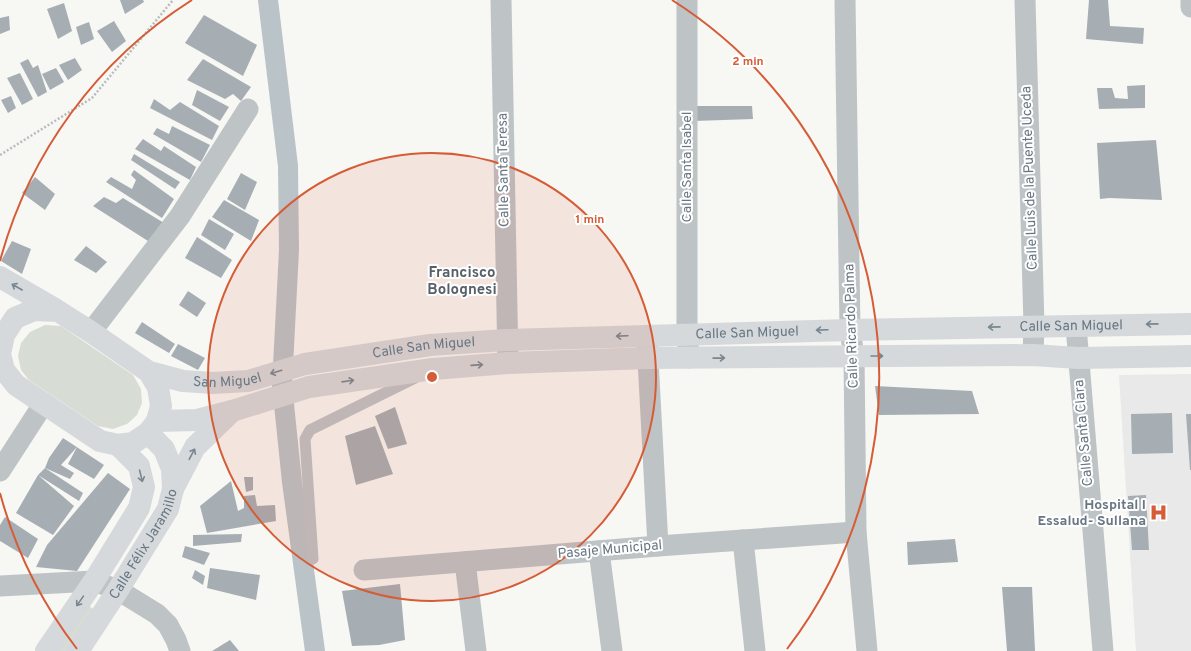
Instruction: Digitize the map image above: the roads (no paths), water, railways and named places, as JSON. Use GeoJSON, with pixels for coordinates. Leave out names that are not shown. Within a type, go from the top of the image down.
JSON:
{"type":"FeatureCollection","features":[{"type":"Feature","properties":{"kind":"street","name":"Calle Santa Teresa"},"geometry":{"type":"LineString","coordinates":[[501,0],[506,340],[508,363]]}},
{"type":"Feature","properties":{"kind":"street","name":"Calle Santa Isabel"},"geometry":{"type":"LineString","coordinates":[[686,0],[687,335],[689,358]]}},
{"type":"Feature","properties":{"kind":"street","name":"Calle Ricardo Palma"},"geometry":{"type":"LineString","coordinates":[[845,0],[850,330],[854,356],[856,532],[867,651]]}},
{"type":"Feature","properties":{"kind":"street","name":"Calle Luis de la Puente Uceda"},"geometry":{"type":"LineString","coordinates":[[1024,0],[1034,326],[1033,355]]}},
{"type":"Feature","properties":{"kind":"street"},"geometry":{"type":"LineString","coordinates":[[1191,0],[1191,7]]}},
{"type":"Feature","properties":{"kind":"street"},"geometry":{"type":"LineString","coordinates":[[91,332],[180,216],[248,109]]}},
{"type":"Feature","properties":{"kind":"street"},"geometry":{"type":"LineString","coordinates":[[0,277],[58,311],[91,332],[149,372],[158,387],[161,406],[153,427],[133,443],[118,445],[100,441],[16,385],[4,370],[0,354],[7,313],[34,310],[58,311]]}},
{"type":"Feature","properties":{"kind":"street","name":"Calle San Miguel"},"geometry":{"type":"LineString","coordinates":[[305,364],[430,345],[506,340],[850,330],[1191,324]]}},
{"type":"Feature","properties":{"kind":"street","name":"Calle Santa Clara"},"geometry":{"type":"LineString","coordinates":[[1076,326],[1103,651]]}},
{"type":"Feature","properties":{"kind":"street"},"geometry":{"type":"LineString","coordinates":[[647,336],[658,546]]}},
{"type":"Feature","properties":{"kind":"street","name":"Calle San Miguel"},"geometry":{"type":"LineString","coordinates":[[309,387],[433,369],[508,363],[648,358],[1033,355],[1078,358],[1191,356]]}},
{"type":"Feature","properties":{"kind":"street","name":"San Miguel"},"geometry":{"type":"LineString","coordinates":[[149,372],[183,381],[213,383],[248,381],[305,364]]}},
{"type":"Feature","properties":{"kind":"street","name":"San Miguel"},"geometry":{"type":"LineString","coordinates":[[153,427],[197,420],[232,411],[309,387]]}},
{"type":"Feature","properties":{"kind":"street"},"geometry":{"type":"LineString","coordinates":[[0,471],[44,403]]}},
{"type":"Feature","properties":{"kind":"street"},"geometry":{"type":"LineString","coordinates":[[173,489],[196,447],[232,411]]}},
{"type":"Feature","properties":{"kind":"street","name":"Calle Félix Jaramillo"},"geometry":{"type":"LineString","coordinates":[[78,651],[168,509],[173,489],[172,469],[153,427]]}},
{"type":"Feature","properties":{"kind":"street","name":"Calle Félix Jaramillo"},"geometry":{"type":"LineString","coordinates":[[46,651],[94,581],[139,508],[144,487],[139,466],[118,445]]}},
{"type":"Feature","properties":{"kind":"street","name":"Pasaje Municipal"},"geometry":{"type":"LineString","coordinates":[[364,570],[658,546],[856,532]]}},
{"type":"Feature","properties":{"kind":"street"},"geometry":{"type":"LineString","coordinates":[[743,540],[755,651]]}},
{"type":"Feature","properties":{"kind":"street"},"geometry":{"type":"LineString","coordinates":[[599,551],[612,651]]}},
{"type":"Feature","properties":{"kind":"street"},"geometry":{"type":"LineString","coordinates":[[465,562],[476,651]]}},
{"type":"Feature","properties":{"kind":"street"},"geometry":{"type":"LineString","coordinates":[[0,586],[94,581],[118,590],[157,614],[168,625],[180,651]]}},
{"type":"Feature","properties":{"kind":"lane"},"geometry":{"type":"LineString","coordinates":[[313,559],[305,439],[310,430],[433,369]]}},
{"type":"Feature","properties":{"kind":"waterway"},"geometry":{"type":"LineString","coordinates":[[268,0],[288,166],[289,250],[282,385],[292,482],[315,651]]}},
{"type":"Feature","properties":{"kind":"place","name":"Hospital I Essalud- Sullana"},"geometry":{"type":"Point","coordinates":[1159,513]}},
{"type":"Feature","properties":{"kind":"district","name":"Francisco Bolognesi"},"geometry":{"type":"Point","coordinates":[462,282]}}]}
